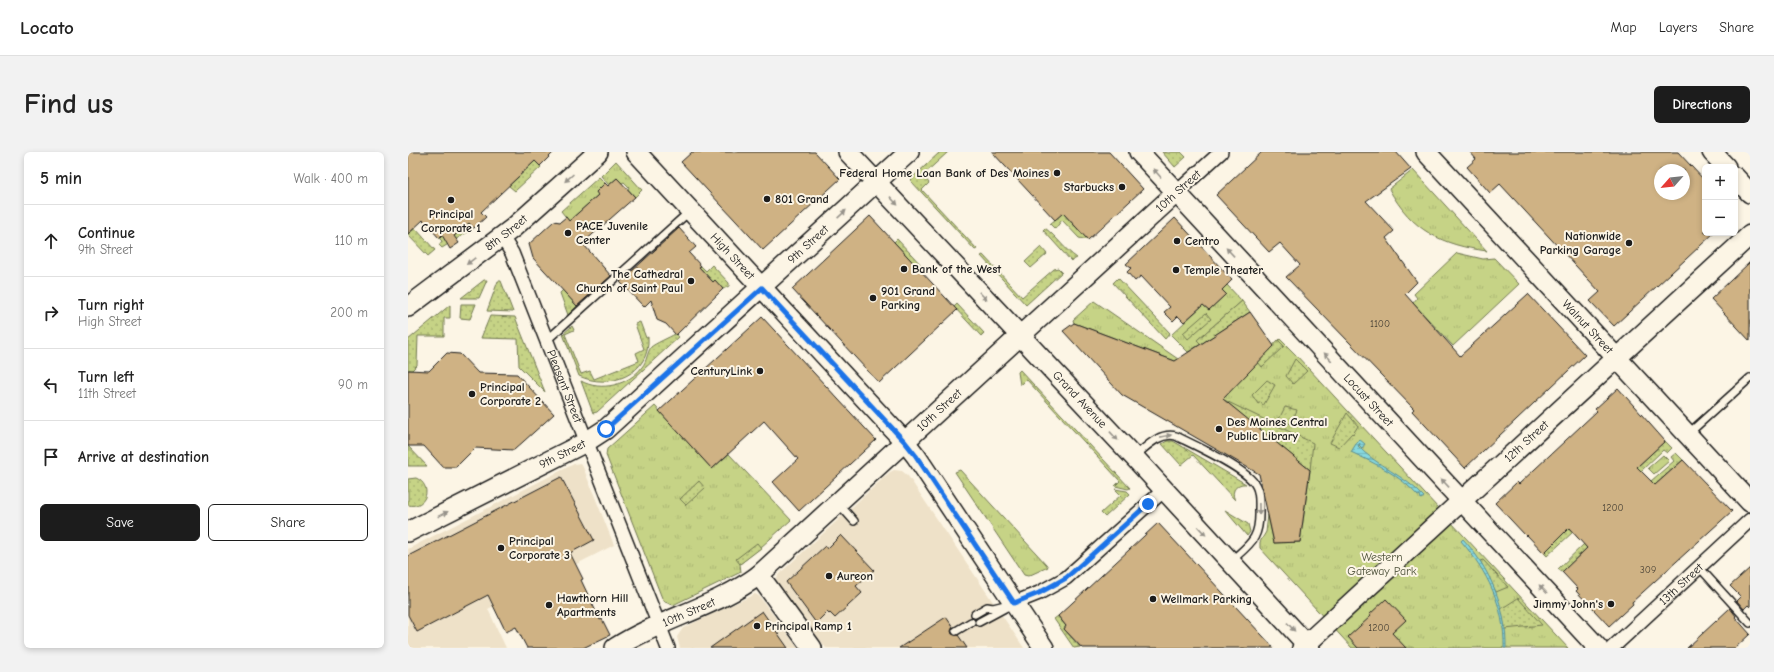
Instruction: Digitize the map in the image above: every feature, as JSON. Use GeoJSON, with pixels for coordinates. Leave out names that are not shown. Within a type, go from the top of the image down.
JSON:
{"type":"FeatureCollection","features":[{"type":"Feature","properties":{"kind":"main road","name":"8th Street"},"geometry":{"type":"LineString","coordinates":[[408,307],[502,237],[598,152]]}},
{"type":"Feature","properties":{"kind":"main road","name":"High Street"},"geometry":{"type":"LineString","coordinates":[[636,152],[905,442],[920,462],[1044,648]]}},
{"type":"Feature","properties":{"kind":"main road","name":"Grand Avenue"},"geometry":{"type":"LineString","coordinates":[[848,152],[1134,457],[1231,562],[1306,647]]}},
{"type":"Feature","properties":{"kind":"main road","name":"9th Street"},"geometry":{"type":"LineString","coordinates":[[408,532],[586,442],[606,429],[909,152]]}},
{"type":"Feature","properties":{"kind":"main road","name":"Locust Street"},"geometry":{"type":"LineString","coordinates":[[1139,152],[1598,648]]}},
{"type":"Feature","properties":{"kind":"main road","name":"Walnut Street"},"geometry":{"type":"LineString","coordinates":[[1426,152],[1750,502]]}},
{"type":"Feature","properties":{"kind":"main road"},"geometry":{"type":"LineString","coordinates":[[1712,152],[1723,164]]}},
{"type":"Feature","properties":{"kind":"main road"},"geometry":{"type":"LineString","coordinates":[[1738,180],[1750,193]]}},
{"type":"Feature","properties":{"kind":"main road","name":"10th Street"},"geometry":{"type":"LineString","coordinates":[[615,648],[638,634],[748,583],[759,575],[1176,193]]}},
{"type":"Feature","properties":{"kind":"main road","name":"12th Street"},"geometry":{"type":"LineString","coordinates":[[1306,647],[1750,235]]}},
{"type":"Feature","properties":{"kind":"main road"},"geometry":{"type":"LineString","coordinates":[[759,575],[812,648]]}},
{"type":"Feature","properties":{"kind":"street","name":"10th Street"},"geometry":{"type":"LineString","coordinates":[[1176,193],[1221,152]]}},
{"type":"Feature","properties":{"kind":"street","name":"Pleasant Street"},"geometry":{"type":"LineString","coordinates":[[502,237],[512,253],[668,648]]}},
{"type":"Feature","properties":{"kind":"street"},"geometry":{"type":"LineString","coordinates":[[1014,603],[1039,593],[1066,578],[1164,490]]}},
{"type":"Feature","properties":{"kind":"street","name":"13th Street"},"geometry":{"type":"LineString","coordinates":[[1612,648],[1750,520]]}},
{"type":"Feature","properties":{"kind":"lane"},"geometry":{"type":"LineString","coordinates":[[546,341],[690,211]]}},
{"type":"Feature","properties":{"kind":"lane"},"geometry":{"type":"LineString","coordinates":[[1688,435],[1750,378]]}},
{"type":"Feature","properties":{"kind":"lane"},"geometry":{"type":"LineString","coordinates":[[1134,457],[1161,436],[1171,434],[1239,470],[1253,481],[1259,496],[1259,520],[1256,535],[1251,543],[1231,562]]}},
{"type":"Feature","properties":{"kind":"lane"},"geometry":{"type":"LineString","coordinates":[[838,503],[854,521]]}},
{"type":"Feature","properties":{"kind":"lane"},"geometry":{"type":"LineString","coordinates":[[1699,567],[1750,623]]}},
{"type":"Feature","properties":{"kind":"lane"},"geometry":{"type":"LineString","coordinates":[[975,614],[987,607],[993,608],[1014,603]]}},
{"type":"Feature","properties":{"kind":"lane"},"geometry":{"type":"LineString","coordinates":[[979,622],[1014,603]]}},
{"type":"Feature","properties":{"kind":"lane"},"geometry":{"type":"LineString","coordinates":[[956,631],[971,622]]}},
{"type":"Feature","properties":{"kind":"shaded area","name":"Principal Corporate 3"},"geometry":{"type":"Polygon","coordinates":[[[580,463],[583,467],[614,545],[488,609],[506,648],[408,648],[408,549],[574,464],[580,463]]]}},
{"type":"Feature","properties":{"kind":"shaded area"},"geometry":{"type":"Polygon","coordinates":[[[894,470],[902,471],[908,476],[1024,648],[826,648],[780,587],[776,580],[778,575],[890,472],[894,470]]]}},
{"type":"Feature","properties":{"kind":"shaded area"},"geometry":{"type":"Polygon","coordinates":[[[755,594],[759,596],[798,648],[680,648],[677,637],[683,628],[755,594]]]}},
{"type":"Feature","properties":{"kind":"green space"},"geometry":{"type":"Polygon","coordinates":[[[940,152],[948,152],[923,175],[929,183],[922,190],[977,249],[975,250],[911,181],[912,178],[940,152]]]}},
{"type":"Feature","properties":{"kind":"green space"},"geometry":{"type":"Polygon","coordinates":[[[1162,152],[1181,152],[1186,157],[1175,167],[1162,152]]]}},
{"type":"Feature","properties":{"kind":"green space"},"geometry":{"type":"Polygon","coordinates":[[[535,161],[541,167],[515,191],[509,186],[535,161]]]}},
{"type":"Feature","properties":{"kind":"green space"},"geometry":{"type":"Polygon","coordinates":[[[616,161],[642,190],[635,197],[624,182],[622,183],[617,178],[609,185],[601,176],[616,161]]]}},
{"type":"Feature","properties":{"kind":"green space"},"geometry":{"type":"Polygon","coordinates":[[[1413,170],[1487,251],[1456,245],[1442,240],[1430,234],[1408,216],[1389,189],[1413,170]]]}},
{"type":"Feature","properties":{"kind":"green space"},"geometry":{"type":"Polygon","coordinates":[[[599,177],[605,183],[598,195],[569,221],[561,211],[599,177]]]}},
{"type":"Feature","properties":{"kind":"green space"},"geometry":{"type":"Polygon","coordinates":[[[1063,213],[1088,240],[1079,238],[1062,220],[1055,229],[1050,224],[1063,213]]]}},
{"type":"Feature","properties":{"kind":"green space"},"geometry":{"type":"Polygon","coordinates":[[[469,223],[474,228],[442,248],[439,245],[442,241],[439,238],[444,233],[451,239],[469,223]]]}},
{"type":"Feature","properties":{"kind":"green space"},"geometry":{"type":"Polygon","coordinates":[[[415,228],[435,250],[428,256],[408,235],[408,231],[410,233],[415,228]]]}},
{"type":"Feature","properties":{"kind":"green space"},"geometry":{"type":"Polygon","coordinates":[[[1045,228],[1077,258],[1071,261],[1043,230],[1045,228]]]}},
{"type":"Feature","properties":{"kind":"green space"},"geometry":{"type":"Polygon","coordinates":[[[897,239],[924,268],[921,271],[894,242],[897,239]]]}},
{"type":"Feature","properties":{"kind":"green space"},"geometry":{"type":"Polygon","coordinates":[[[1041,247],[1047,254],[1031,268],[1025,262],[1041,247]]]}},
{"type":"Feature","properties":{"kind":"green space"},"geometry":{"type":"Polygon","coordinates":[[[1457,253],[1483,259],[1494,258],[1519,284],[1453,346],[1413,303],[1417,298],[1414,294],[1457,253]]]}},
{"type":"Feature","properties":{"kind":"green space"},"geometry":{"type":"Polygon","coordinates":[[[983,255],[1022,297],[1054,269],[1058,268],[1062,272],[1026,305],[981,256],[983,255]]]}},
{"type":"Feature","properties":{"kind":"green space"},"geometry":{"type":"Polygon","coordinates":[[[712,265],[729,283],[729,286],[723,289],[714,281],[713,282],[699,267],[701,266],[706,271],[712,265]]]}},
{"type":"Feature","properties":{"kind":"green space"},"geometry":{"type":"Polygon","coordinates":[[[1118,278],[1170,333],[1165,339],[1113,283],[1118,278]]]}},
{"type":"Feature","properties":{"kind":"green space"},"geometry":{"type":"Polygon","coordinates":[[[484,280],[487,280],[479,298],[461,298],[484,280]]]}},
{"type":"Feature","properties":{"kind":"green space"},"geometry":{"type":"Polygon","coordinates":[[[498,281],[501,281],[513,312],[487,311],[498,281]]]}},
{"type":"Feature","properties":{"kind":"green space"},"geometry":{"type":"Polygon","coordinates":[[[1227,285],[1242,301],[1197,340],[1201,344],[1188,352],[1171,335],[1203,305],[1209,310],[1226,294],[1222,290],[1227,285]]]}},
{"type":"Feature","properties":{"kind":"green space"},"geometry":{"type":"Polygon","coordinates":[[[563,290],[577,306],[568,315],[560,293],[563,290]]]}},
{"type":"Feature","properties":{"kind":"green space"},"geometry":{"type":"Polygon","coordinates":[[[1094,301],[1178,359],[1175,361],[1074,323],[1073,320],[1094,301]]]}},
{"type":"Feature","properties":{"kind":"green space"},"geometry":{"type":"Polygon","coordinates":[[[1242,301],[1250,312],[1201,344],[1197,340],[1242,301]]]}},
{"type":"Feature","properties":{"kind":"green space"},"geometry":{"type":"Polygon","coordinates":[[[461,304],[476,304],[470,319],[460,318],[461,304]]]}},
{"type":"Feature","properties":{"kind":"green space"},"geometry":{"type":"Polygon","coordinates":[[[957,304],[984,333],[981,336],[954,307],[957,304]]]}},
{"type":"Feature","properties":{"kind":"green space"},"geometry":{"type":"Polygon","coordinates":[[[450,305],[450,318],[444,318],[444,336],[418,336],[417,365],[412,370],[408,370],[408,340],[450,305]]]}},
{"type":"Feature","properties":{"kind":"green space"},"geometry":{"type":"Polygon","coordinates":[[[1206,313],[1211,319],[1188,339],[1183,333],[1206,313]]]}},
{"type":"Feature","properties":{"kind":"green space"},"geometry":{"type":"Polygon","coordinates":[[[490,316],[515,317],[545,392],[519,366],[518,339],[481,338],[490,316]]]}},
{"type":"Feature","properties":{"kind":"green space"},"geometry":{"type":"Polygon","coordinates":[[[640,322],[646,338],[648,337],[647,350],[643,361],[635,370],[626,376],[615,380],[591,380],[579,376],[563,334],[572,326],[574,330],[565,334],[581,374],[590,371],[594,379],[639,361],[636,353],[644,349],[635,324],[640,322]]]}},
{"type":"Feature","properties":{"kind":"green space"},"geometry":{"type":"Polygon","coordinates":[[[675,334],[679,337],[597,412],[593,413],[581,381],[597,386],[606,386],[614,385],[630,378],[642,367],[651,347],[675,334]]]}},
{"type":"Feature","properties":{"kind":"green space","name":"Western Gateway Park"},"geometry":{"type":"Polygon","coordinates":[[[1280,339],[1568,648],[1352,648],[1260,548],[1260,542],[1266,532],[1268,515],[1274,543],[1300,542],[1310,470],[1222,399],[1280,339]]]}},
{"type":"Feature","properties":{"kind":"green space"},"geometry":{"type":"Polygon","coordinates":[[[1278,340],[1284,346],[1262,367],[1258,362],[1278,340]]]}},
{"type":"Feature","properties":{"kind":"green space"},"geometry":{"type":"Polygon","coordinates":[[[1295,359],[1307,371],[1293,384],[1286,376],[1295,359]]]}},
{"type":"Feature","properties":{"kind":"green space"},"geometry":{"type":"Polygon","coordinates":[[[1020,370],[1130,488],[1128,489],[1115,486],[1120,481],[1026,379],[1020,385],[1018,372],[1020,370]]]}},
{"type":"Feature","properties":{"kind":"green space"},"geometry":{"type":"Polygon","coordinates":[[[1267,380],[1275,385],[1263,406],[1261,402],[1258,404],[1252,395],[1267,380]]]}},
{"type":"Feature","properties":{"kind":"green space"},"geometry":{"type":"Polygon","coordinates":[[[1222,399],[1313,443],[1310,470],[1222,399]]]}},
{"type":"Feature","properties":{"kind":"green space"},"geometry":{"type":"Polygon","coordinates":[[[655,406],[712,469],[729,454],[791,520],[740,564],[741,572],[673,605],[665,602],[662,598],[606,455],[607,449],[655,406]]]}},
{"type":"Feature","properties":{"kind":"green space"},"geometry":{"type":"Polygon","coordinates":[[[1285,407],[1297,410],[1291,424],[1279,419],[1285,407]]]}},
{"type":"Feature","properties":{"kind":"green space"},"geometry":{"type":"Polygon","coordinates":[[[1347,413],[1358,426],[1353,434],[1352,433],[1339,447],[1330,443],[1347,413]]]}},
{"type":"Feature","properties":{"kind":"green space"},"geometry":{"type":"Polygon","coordinates":[[[1167,441],[1173,441],[1246,484],[1235,488],[1233,494],[1235,500],[1193,455],[1181,465],[1162,444],[1167,441]]]}},
{"type":"Feature","properties":{"kind":"green space"},"geometry":{"type":"Polygon","coordinates":[[[1665,441],[1672,448],[1667,453],[1663,450],[1641,471],[1637,467],[1665,441]]]}},
{"type":"Feature","properties":{"kind":"green space"},"geometry":{"type":"Polygon","coordinates":[[[408,446],[427,466],[408,466],[408,446]]]}},
{"type":"Feature","properties":{"kind":"green space"},"geometry":{"type":"Polygon","coordinates":[[[1676,453],[1683,460],[1655,485],[1651,481],[1674,461],[1671,457],[1676,453]]]}},
{"type":"Feature","properties":{"kind":"green space"},"geometry":{"type":"Polygon","coordinates":[[[1663,455],[1669,461],[1654,474],[1648,468],[1663,455]]]}},
{"type":"Feature","properties":{"kind":"green space"},"geometry":{"type":"Polygon","coordinates":[[[960,470],[1048,567],[1028,576],[1024,575],[955,472],[960,470]]]}},
{"type":"Feature","properties":{"kind":"green space"},"geometry":{"type":"Polygon","coordinates":[[[416,478],[425,486],[426,496],[420,503],[408,505],[408,479],[416,478]]]}},
{"type":"Feature","properties":{"kind":"green space"},"geometry":{"type":"Polygon","coordinates":[[[699,481],[705,488],[686,505],[680,499],[699,481]]]}},
{"type":"Feature","properties":{"kind":"green space"},"geometry":{"type":"Polygon","coordinates":[[[1115,489],[1127,491],[1130,494],[1105,517],[1101,513],[1121,495],[1115,489]]]}},
{"type":"Feature","properties":{"kind":"green space"},"geometry":{"type":"Polygon","coordinates":[[[1225,510],[1248,524],[1250,532],[1247,536],[1225,510]]]}},
{"type":"Feature","properties":{"kind":"green space"},"geometry":{"type":"Polygon","coordinates":[[[1569,528],[1573,532],[1547,556],[1544,553],[1569,528]]]}},
{"type":"Feature","properties":{"kind":"green space"},"geometry":{"type":"Polygon","coordinates":[[[757,543],[761,548],[740,564],[736,559],[757,543]]]}},
{"type":"Feature","properties":{"kind":"green space"},"geometry":{"type":"Polygon","coordinates":[[[1584,544],[1587,548],[1562,572],[1558,569],[1584,544]]]}},
{"type":"Feature","properties":{"kind":"green space"},"geometry":{"type":"Polygon","coordinates":[[[1483,560],[1508,587],[1496,592],[1480,561],[1483,560]]]}},
{"type":"Feature","properties":{"kind":"green space"},"geometry":{"type":"Polygon","coordinates":[[[1518,598],[1542,625],[1505,629],[1501,609],[1518,598]]]}},
{"type":"Feature","properties":{"kind":"green space"},"geometry":{"type":"Polygon","coordinates":[[[1058,616],[1066,626],[1064,629],[1080,647],[1074,648],[1054,619],[1058,616]]]}},
{"type":"Feature","properties":{"kind":"water"},"geometry":{"type":"Polygon","coordinates":[[[1359,439],[1365,444],[1362,448],[1359,445],[1360,443],[1358,446],[1365,453],[1408,483],[1424,497],[1421,499],[1420,495],[1418,496],[1395,476],[1351,452],[1359,439]]]}},
{"type":"Feature","properties":{"kind":"water"},"geometry":{"type":"Polygon","coordinates":[[[1463,539],[1481,562],[1495,589],[1500,603],[1506,633],[1506,648],[1504,648],[1504,633],[1498,604],[1493,590],[1479,565],[1461,541],[1463,539]]]}},
{"type":"Feature","properties":{"kind":"building","name":"Principal Corporate 1"},"geometry":{"type":"Polygon","coordinates":[[[408,152],[554,152],[540,166],[535,161],[481,212],[486,217],[474,228],[469,223],[454,236],[459,243],[450,249],[442,235],[439,238],[423,220],[408,234],[408,152]]]}},
{"type":"Feature","properties":{"kind":"building","name":"801 Grand"},"geometry":{"type":"Polygon","coordinates":[[[692,152],[815,152],[840,179],[763,250],[681,162],[692,152]]]}},
{"type":"Feature","properties":{"kind":"building"},"geometry":{"type":"Polygon","coordinates":[[[992,152],[1109,152],[1143,189],[1088,240],[1063,213],[1055,220],[992,152]]]}},
{"type":"Feature","properties":{"kind":"building"},"geometry":{"type":"Polygon","coordinates":[[[1262,152],[1396,152],[1411,169],[1366,201],[1394,231],[1386,238],[1417,282],[1405,294],[1460,356],[1528,294],[1585,355],[1465,468],[1412,411],[1414,409],[1286,277],[1300,265],[1280,243],[1269,252],[1216,195],[1262,152]]]}},
{"type":"Feature","properties":{"kind":"building","name":"Nationwide Parking Garage"},"geometry":{"type":"Polygon","coordinates":[[[1470,152],[1678,152],[1689,164],[1654,164],[1654,200],[1690,200],[1690,165],[1702,178],[1702,236],[1711,236],[1614,326],[1590,301],[1600,292],[1500,184],[1490,193],[1467,167],[1476,159],[1470,152]]]}},
{"type":"Feature","properties":{"kind":"building","name":"PACE Juvenile Center"},"geometry":{"type":"Polygon","coordinates":[[[617,178],[635,197],[584,242],[586,244],[584,245],[611,276],[577,306],[533,258],[529,244],[554,221],[560,222],[566,217],[569,221],[598,195],[596,192],[605,183],[608,186],[617,178]]]}},
{"type":"Feature","properties":{"kind":"building","name":"901 Grand Parking"},"geometry":{"type":"Polygon","coordinates":[[[870,216],[957,310],[879,383],[792,289],[870,216]]]}},
{"type":"Feature","properties":{"kind":"building","name":"Temple Theater"},"geometry":{"type":"Polygon","coordinates":[[[1175,218],[1232,280],[1222,290],[1226,294],[1209,310],[1203,305],[1184,322],[1178,316],[1173,321],[1164,312],[1170,307],[1141,276],[1135,281],[1127,272],[1131,268],[1126,264],[1175,218]]]}},
{"type":"Feature","properties":{"kind":"building","name":"The Cathedral Church of Saint Paul"},"geometry":{"type":"Polygon","coordinates":[[[679,228],[696,247],[689,253],[701,266],[699,267],[713,282],[715,280],[723,289],[676,335],[666,324],[657,320],[651,300],[644,307],[620,282],[679,228]]]}},
{"type":"Feature","properties":{"kind":"building"},"geometry":{"type":"Polygon","coordinates":[[[1750,262],[1750,341],[1711,299],[1750,262]]]}},
{"type":"Feature","properties":{"kind":"building","name":"Des Moines Central Public Library"},"geometry":{"type":"Polygon","coordinates":[[[1250,312],[1274,346],[1223,399],[1310,470],[1300,542],[1274,543],[1259,474],[1122,395],[1063,331],[1074,323],[1175,361],[1250,312]]]}},
{"type":"Feature","properties":{"kind":"building"},"geometry":{"type":"Polygon","coordinates":[[[762,317],[876,440],[799,511],[773,482],[798,459],[764,421],[712,469],[659,411],[762,317]]]}},
{"type":"Feature","properties":{"kind":"building","name":"Principal Corporate 2"},"geometry":{"type":"Polygon","coordinates":[[[447,353],[460,354],[478,373],[517,374],[554,414],[514,450],[475,448],[456,467],[443,467],[424,446],[408,446],[408,370],[429,371],[447,353]]]}},
{"type":"Feature","properties":{"kind":"building"},"geometry":{"type":"Polygon","coordinates":[[[1618,388],[1665,441],[1637,467],[1655,485],[1683,460],[1732,511],[1632,602],[1633,604],[1609,626],[1576,591],[1578,589],[1562,572],[1587,548],[1569,528],[1544,553],[1495,503],[1517,482],[1519,484],[1597,411],[1595,409],[1618,388]]]}},
{"type":"Feature","properties":{"kind":"building","name":"Principal Corporate 3"},"geometry":{"type":"Polygon","coordinates":[[[561,477],[594,540],[570,553],[583,579],[581,580],[600,620],[602,619],[610,635],[583,648],[527,648],[516,627],[506,632],[488,595],[417,632],[408,615],[408,556],[561,477]]]}},
{"type":"Feature","properties":{"kind":"building","name":"Wellmark Parking"},"geometry":{"type":"Polygon","coordinates":[[[1158,523],[1274,648],[1082,648],[1064,629],[1066,626],[1058,616],[1158,523]]]}},
{"type":"Feature","properties":{"kind":"building","name":"Aureon"},"geometry":{"type":"Polygon","coordinates":[[[841,535],[874,570],[856,586],[862,593],[835,618],[827,612],[816,623],[786,582],[825,546],[827,549],[841,535]]]}},
{"type":"Feature","properties":{"kind":"building"},"geometry":{"type":"Polygon","coordinates":[[[1750,568],[1750,607],[1748,605],[1744,609],[1737,601],[1741,597],[1730,586],[1750,568]]]}},
{"type":"Feature","properties":{"kind":"building"},"geometry":{"type":"Polygon","coordinates":[[[1386,599],[1406,620],[1392,633],[1406,648],[1358,648],[1348,637],[1371,616],[1369,615],[1386,599]]]}},
{"type":"Feature","properties":{"kind":"building"},"geometry":{"type":"Polygon","coordinates":[[[1730,608],[1736,616],[1735,617],[1750,634],[1735,648],[1687,648],[1730,608]]]}},
{"type":"Feature","properties":{"kind":"building","name":"Principal Ramp 1"},"geometry":{"type":"Polygon","coordinates":[[[762,611],[788,648],[710,648],[762,611]]]}},
{"type":"Feature","properties":{"kind":"building"},"geometry":{"type":"Polygon","coordinates":[[[946,617],[953,627],[951,631],[952,634],[958,635],[967,648],[899,648],[946,617]]]}},
{"type":"Feature","properties":{"kind":"place","name":"Federal Home Loan Bank of Des Moines"},"geometry":{"type":"Point","coordinates":[1057,173]}},
{"type":"Feature","properties":{"kind":"place","name":"Starbucks"},"geometry":{"type":"Point","coordinates":[1122,187]}},
{"type":"Feature","properties":{"kind":"place","name":"801 Grand"},"geometry":{"type":"Point","coordinates":[767,199]}},
{"type":"Feature","properties":{"kind":"place","name":"Principal Corporate 1"},"geometry":{"type":"Point","coordinates":[451,200]}},
{"type":"Feature","properties":{"kind":"place","name":"PACE Juvenile Center"},"geometry":{"type":"Point","coordinates":[568,233]}},
{"type":"Feature","properties":{"kind":"place","name":"Centro"},"geometry":{"type":"Point","coordinates":[1177,241]}},
{"type":"Feature","properties":{"kind":"place","name":"Nationwide Parking Garage"},"geometry":{"type":"Point","coordinates":[1629,243]}},
{"type":"Feature","properties":{"kind":"place","name":"Bank of the West"},"geometry":{"type":"Point","coordinates":[904,269]}},
{"type":"Feature","properties":{"kind":"place","name":"Temple Theater"},"geometry":{"type":"Point","coordinates":[1176,270]}},
{"type":"Feature","properties":{"kind":"place","name":"The Cathedral Church of Saint Paul"},"geometry":{"type":"Point","coordinates":[691,281]}},
{"type":"Feature","properties":{"kind":"place","name":"901 Grand Parking"},"geometry":{"type":"Point","coordinates":[873,298]}},
{"type":"Feature","properties":{"kind":"place","name":"CenturyLink"},"geometry":{"type":"Point","coordinates":[760,371]}},
{"type":"Feature","properties":{"kind":"place","name":"Principal Corporate 2"},"geometry":{"type":"Point","coordinates":[472,394]}},
{"type":"Feature","properties":{"kind":"place","name":"Des Moines Central Public Library"},"geometry":{"type":"Point","coordinates":[1219,429]}},
{"type":"Feature","properties":{"kind":"place","name":"Principal Corporate 3"},"geometry":{"type":"Point","coordinates":[501,548]}},
{"type":"Feature","properties":{"kind":"place","name":"Aureon"},"geometry":{"type":"Point","coordinates":[829,576]}},
{"type":"Feature","properties":{"kind":"place","name":"Wellmark Parking"},"geometry":{"type":"Point","coordinates":[1153,599]}},
{"type":"Feature","properties":{"kind":"place","name":"Jimmy John's"},"geometry":{"type":"Point","coordinates":[1611,604]}},
{"type":"Feature","properties":{"kind":"place","name":"Hawthorn Hill Apartments"},"geometry":{"type":"Point","coordinates":[549,605]}},
{"type":"Feature","properties":{"kind":"place","name":"Principal Ramp 1"},"geometry":{"type":"Point","coordinates":[757,626]}},
{"type":"Feature","properties":{"kind":"route"},"geometry":{"type":"LineString","coordinates":[[606,429],[748,299],[762,288],[905,442],[916,456],[1014,603],[1054,586],[1072,574],[1148,504]]}}]}
